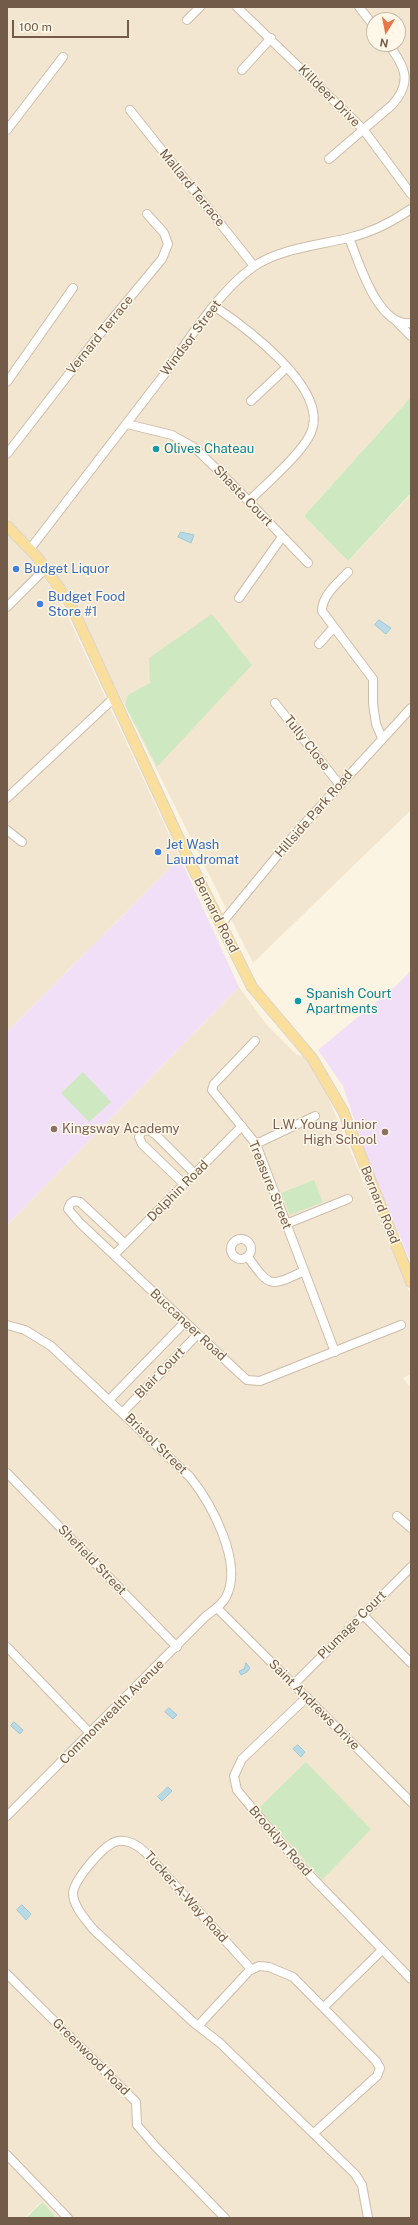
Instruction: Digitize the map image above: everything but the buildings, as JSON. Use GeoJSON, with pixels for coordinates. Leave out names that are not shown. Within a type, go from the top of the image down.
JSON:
{"type":"FeatureCollection","features":[{"type":"Feature","properties":{"kind":"main road","name":"Bernard Road"},"geometry":{"type":"LineString","coordinates":[[7,526],[30,549],[46,568],[70,603],[186,856],[252,987],[312,1058],[343,1111],[411,1282]]}},
{"type":"Feature","properties":{"kind":"street"},"geometry":{"type":"LineString","coordinates":[[187,20],[200,7]]}},
{"type":"Feature","properties":{"kind":"street","name":"Killdeer Drive"},"geometry":{"type":"LineString","coordinates":[[237,7],[271,38],[363,129],[411,194]]}},
{"type":"Feature","properties":{"kind":"street"},"geometry":{"type":"LineString","coordinates":[[359,7],[366,16]]}},
{"type":"Feature","properties":{"kind":"street"},"geometry":{"type":"LineString","coordinates":[[242,70],[271,38]]}},
{"type":"Feature","properties":{"kind":"street"},"geometry":{"type":"LineString","coordinates":[[329,159],[397,99],[408,82],[401,62],[394,52]]}},
{"type":"Feature","properties":{"kind":"street"},"geometry":{"type":"LineString","coordinates":[[7,130],[62,57]]}},
{"type":"Feature","properties":{"kind":"street","name":"Mallard Terrace"},"geometry":{"type":"LineString","coordinates":[[130,110],[254,266]]}},
{"type":"Feature","properties":{"kind":"street","name":"Windsor Street"},"geometry":{"type":"LineString","coordinates":[[30,549],[227,290],[254,266],[276,256],[314,245],[349,238],[376,229],[411,209]]}},
{"type":"Feature","properties":{"kind":"street","name":"Vernard Terrace"},"geometry":{"type":"LineString","coordinates":[[7,454],[103,330],[162,259],[168,244],[164,233],[147,214]]}},
{"type":"Feature","properties":{"kind":"street"},"geometry":{"type":"LineString","coordinates":[[349,238],[371,291],[385,312],[411,336]]}},
{"type":"Feature","properties":{"kind":"street"},"geometry":{"type":"LineString","coordinates":[[7,382],[73,288]]}},
{"type":"Feature","properties":{"kind":"street"},"geometry":{"type":"LineString","coordinates":[[214,306],[256,337],[286,368],[308,396],[313,414],[312,430],[302,447],[249,501]]}},
{"type":"Feature","properties":{"kind":"street"},"geometry":{"type":"LineString","coordinates":[[395,320],[404,324],[411,323]]}},
{"type":"Feature","properties":{"kind":"street"},"geometry":{"type":"LineString","coordinates":[[251,401],[286,368]]}},
{"type":"Feature","properties":{"kind":"street","name":"Shasta Court"},"geometry":{"type":"LineString","coordinates":[[126,424],[172,435],[186,442],[211,463],[308,563]]}},
{"type":"Feature","properties":{"kind":"street"},"geometry":{"type":"LineString","coordinates":[[239,598],[282,537]]}},
{"type":"Feature","properties":{"kind":"street"},"geometry":{"type":"LineString","coordinates":[[7,607],[46,568]]}},
{"type":"Feature","properties":{"kind":"street"},"geometry":{"type":"LineString","coordinates":[[348,572],[322,603],[322,611],[373,679],[375,718],[382,738]]}},
{"type":"Feature","properties":{"kind":"street"},"geometry":{"type":"LineString","coordinates":[[319,644],[334,627]]}},
{"type":"Feature","properties":{"kind":"street"},"geometry":{"type":"LineString","coordinates":[[7,798],[114,698]]}},
{"type":"Feature","properties":{"kind":"street","name":"Tully Close"},"geometry":{"type":"LineString","coordinates":[[275,703],[339,784]]}},
{"type":"Feature","properties":{"kind":"street","name":"Hillside Park Road"},"geometry":{"type":"LineString","coordinates":[[221,924],[339,784],[411,708]]}},
{"type":"Feature","properties":{"kind":"street"},"geometry":{"type":"LineString","coordinates":[[7,830],[22,842]]}},
{"type":"Feature","properties":{"kind":"street","name":"Treasure Street"},"geometry":{"type":"LineString","coordinates":[[256,1041],[212,1087],[213,1093],[256,1144],[335,1352]]}},
{"type":"Feature","properties":{"kind":"street"},"geometry":{"type":"LineString","coordinates":[[256,1144],[316,1116]]}},
{"type":"Feature","properties":{"kind":"street","name":"Dolphin Road"},"geometry":{"type":"LineString","coordinates":[[114,1255],[242,1126]]}},
{"type":"Feature","properties":{"kind":"street"},"geometry":{"type":"LineString","coordinates":[[184,1184],[142,1144],[139,1137],[142,1131],[149,1130],[152,1132],[195,1174]]}},
{"type":"Feature","properties":{"kind":"street"},"geometry":{"type":"LineString","coordinates":[[286,1224],[348,1199]]}},
{"type":"Feature","properties":{"kind":"street","name":"Buccaneer Road"},"geometry":{"type":"LineString","coordinates":[[125,1244],[80,1202],[74,1201],[70,1204],[68,1209],[70,1213],[243,1377],[256,1382],[401,1325]]}},
{"type":"Feature","properties":{"kind":"street"},"geometry":{"type":"LineString","coordinates":[[248,1256],[261,1276],[273,1283],[280,1282],[304,1271]]}},
{"type":"Feature","properties":{"kind":"street","name":"Blair Court"},"geometry":{"type":"LineString","coordinates":[[110,1399],[185,1322]]}},
{"type":"Feature","properties":{"kind":"street","name":"Bristol Street"},"geometry":{"type":"LineString","coordinates":[[7,1326],[26,1330],[51,1346],[110,1399],[190,1477],[206,1501],[217,1523],[226,1546],[232,1568],[229,1591],[217,1608]]}},
{"type":"Feature","properties":{"kind":"street","name":"Blair Court"},"geometry":{"type":"LineString","coordinates":[[123,1412],[198,1334]]}},
{"type":"Feature","properties":{"kind":"street","name":"Shefield Street"},"geometry":{"type":"LineString","coordinates":[[7,1473],[177,1647]]}},
{"type":"Feature","properties":{"kind":"street"},"geometry":{"type":"LineString","coordinates":[[397,1516],[411,1528]]}},
{"type":"Feature","properties":{"kind":"street","name":"Plumage Court"},"geometry":{"type":"LineString","coordinates":[[294,1684],[411,1567]]}},
{"type":"Feature","properties":{"kind":"street","name":"Commonwealth Avenue"},"geometry":{"type":"LineString","coordinates":[[9,1811],[177,1647],[206,1616],[217,1608]]}},
{"type":"Feature","properties":{"kind":"street","name":"Saint Andrews Drive"},"geometry":{"type":"LineString","coordinates":[[217,1608],[411,1802]]}},
{"type":"Feature","properties":{"kind":"street"},"geometry":{"type":"LineString","coordinates":[[363,1615],[411,1663]]}},
{"type":"Feature","properties":{"kind":"street"},"geometry":{"type":"LineString","coordinates":[[7,1647],[90,1733]]}},
{"type":"Feature","properties":{"kind":"street","name":"Brooklyn Road"},"geometry":{"type":"LineString","coordinates":[[306,1697],[242,1759],[234,1771],[234,1785],[266,1826],[298,1863],[411,1980]]}},
{"type":"Feature","properties":{"kind":"street","name":"Tucker-A-Way Road"},"geometry":{"type":"LineString","coordinates":[[251,1969],[146,1853],[136,1845],[120,1841],[112,1844],[82,1873],[76,1883],[73,1894],[77,1906],[87,1921],[198,2026],[220,2043],[314,2133],[361,2181],[368,2218]]}},
{"type":"Feature","properties":{"kind":"street"},"geometry":{"type":"LineString","coordinates":[[324,2007],[382,1950]]}},
{"type":"Feature","properties":{"kind":"street"},"geometry":{"type":"LineString","coordinates":[[198,2026],[251,1969],[269,1967],[287,1974],[300,1983],[376,2061],[380,2068],[377,2076],[314,2133]]}},
{"type":"Feature","properties":{"kind":"street","name":"Greenwood Road"},"geometry":{"type":"LineString","coordinates":[[7,1974],[136,2102],[137,2124],[156,2147],[225,2218]]}},
{"type":"Feature","properties":{"kind":"street"},"geometry":{"type":"LineString","coordinates":[[7,2155],[68,2218]]}},
{"type":"Feature","properties":{"kind":"shaded area"},"geometry":{"type":"Polygon","coordinates":[[[7,7],[411,7],[411,397],[304,516],[348,561],[411,494],[411,810],[253,963],[120,696],[74,600],[40,551],[7,518],[7,7]]]}},
{"type":"Feature","properties":{"kind":"shaded area"},"geometry":{"type":"Polygon","coordinates":[[[7,535],[32,561],[63,606],[180,858],[7,1032],[7,535]]]}},
{"type":"Feature","properties":{"kind":"shaded area","name":"Kingsway Academy"},"geometry":{"type":"Polygon","coordinates":[[[180,858],[239,987],[7,1225],[7,1032],[180,858]]]}},
{"type":"Feature","properties":{"kind":"shaded area","name":"L.W. Young Junior High School"},"geometry":{"type":"Polygon","coordinates":[[[411,970],[411,1263],[367,1158],[343,1086],[318,1050],[398,984],[411,970]]]}},
{"type":"Feature","properties":{"kind":"shaded area"},"geometry":{"type":"Polygon","coordinates":[[[239,987],[267,1025],[296,1054],[304,1057],[323,1085],[411,1296],[411,1374],[403,1378],[411,1388],[411,2218],[58,2218],[41,2202],[25,2218],[7,2218],[7,1225],[239,987]]]}},
{"type":"Feature","properties":{"kind":"green space"},"geometry":{"type":"Polygon","coordinates":[[[411,397],[411,493],[348,561],[304,516],[411,397]]]}},
{"type":"Feature","properties":{"kind":"green space"},"geometry":{"type":"Polygon","coordinates":[[[212,614],[252,665],[157,767],[125,705],[128,695],[150,683],[149,658],[212,614]]]}},
{"type":"Feature","properties":{"kind":"green space"},"geometry":{"type":"Polygon","coordinates":[[[83,1072],[111,1102],[89,1122],[61,1093],[83,1072]]]}},
{"type":"Feature","properties":{"kind":"green space"},"geometry":{"type":"Polygon","coordinates":[[[314,1180],[323,1202],[290,1215],[281,1193],[314,1180]]]}},
{"type":"Feature","properties":{"kind":"green space"},"geometry":{"type":"Polygon","coordinates":[[[306,1762],[371,1829],[322,1880],[259,1808],[306,1762]]]}},
{"type":"Feature","properties":{"kind":"green space"},"geometry":{"type":"Polygon","coordinates":[[[42,2202],[57,2218],[26,2218],[42,2202]]]}},
{"type":"Feature","properties":{"kind":"water"},"geometry":{"type":"Polygon","coordinates":[[[181,532],[194,535],[191,543],[178,537],[181,532]]]}},
{"type":"Feature","properties":{"kind":"water"},"geometry":{"type":"Polygon","coordinates":[[[379,620],[391,628],[386,634],[375,625],[379,620]]]}},
{"type":"Feature","properties":{"kind":"water"},"geometry":{"type":"Polygon","coordinates":[[[246,1663],[250,1668],[247,1672],[241,1675],[239,1671],[244,1669],[246,1663]]]}},
{"type":"Feature","properties":{"kind":"water"},"geometry":{"type":"Polygon","coordinates":[[[169,1708],[177,1715],[173,1719],[165,1712],[169,1708]]]}},
{"type":"Feature","properties":{"kind":"water"},"geometry":{"type":"Polygon","coordinates":[[[14,1722],[23,1730],[20,1734],[11,1726],[14,1722]]]}},
{"type":"Feature","properties":{"kind":"water"},"geometry":{"type":"Polygon","coordinates":[[[298,1745],[305,1752],[301,1757],[293,1749],[298,1745]]]}},
{"type":"Feature","properties":{"kind":"water"},"geometry":{"type":"Polygon","coordinates":[[[168,1787],[172,1791],[162,1801],[158,1797],[168,1787]]]}},
{"type":"Feature","properties":{"kind":"water"},"geometry":{"type":"Polygon","coordinates":[[[22,1905],[31,1914],[26,1920],[17,1910],[22,1905]]]}},
{"type":"Feature","properties":{"kind":"place","name":"Olives Chateau"},"geometry":{"type":"Point","coordinates":[156,449]}},
{"type":"Feature","properties":{"kind":"place","name":"Budget Liquor"},"geometry":{"type":"Point","coordinates":[16,569]}},
{"type":"Feature","properties":{"kind":"place","name":"Budget Food Store #1"},"geometry":{"type":"Point","coordinates":[40,604]}},
{"type":"Feature","properties":{"kind":"place","name":"Jet Wash Laundromat"},"geometry":{"type":"Point","coordinates":[158,852]}},
{"type":"Feature","properties":{"kind":"place","name":"Spanish Court Apartments"},"geometry":{"type":"Point","coordinates":[298,1001]}},
{"type":"Feature","properties":{"kind":"place","name":"Kingsway Academy"},"geometry":{"type":"Point","coordinates":[54,1129]}},
{"type":"Feature","properties":{"kind":"place","name":"L.W. Young Junior High School"},"geometry":{"type":"Point","coordinates":[385,1132]}}]}
